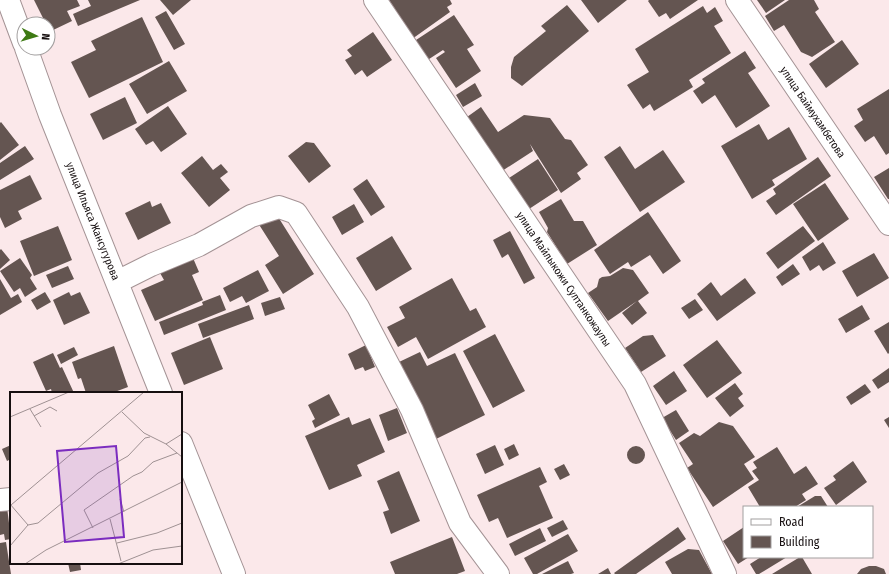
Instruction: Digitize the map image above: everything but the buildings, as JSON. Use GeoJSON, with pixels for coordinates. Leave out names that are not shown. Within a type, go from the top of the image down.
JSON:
{"type":"FeatureCollection","features":[{"type":"Feature","properties":{"kind":"street"},"geometry":{"type":"LineString","coordinates":[[8,0],[16,22]]}},
{"type":"Feature","properties":{"kind":"street","name":"улица Майлыкожи Султанкожаулы"},"geometry":{"type":"LineString","coordinates":[[375,0],[635,384],[725,574]]}},
{"type":"Feature","properties":{"kind":"street","name":"улица Баймухамбетова"},"geometry":{"type":"LineString","coordinates":[[737,0],[889,224]]}},
{"type":"Feature","properties":{"kind":"street","name":"улица Ильяса Жансугурова"},"geometry":{"type":"LineString","coordinates":[[29,56],[50,115],[161,392]]}},
{"type":"Feature","properties":{"kind":"street"},"geometry":{"type":"LineString","coordinates":[[117,282],[151,265],[199,245],[257,214],[279,206],[296,213],[358,307],[412,410],[460,523],[498,574]]}},
{"type":"Feature","properties":{"kind":"street"},"geometry":{"type":"LineString","coordinates":[[184,457],[234,574]]}},
{"type":"Feature","properties":{"kind":"street"},"geometry":{"type":"LineString","coordinates":[[0,500],[10,499]]}}]}
